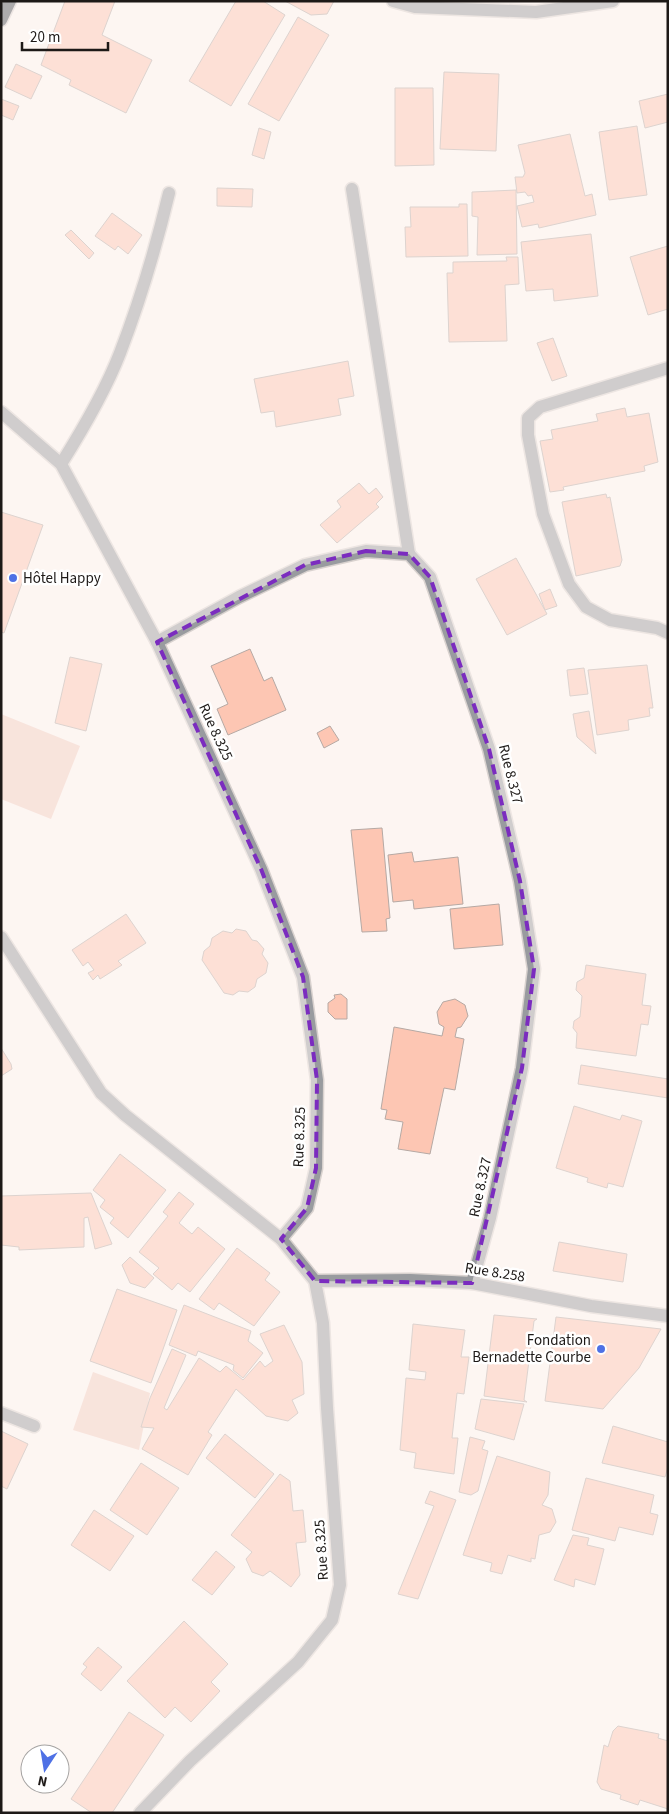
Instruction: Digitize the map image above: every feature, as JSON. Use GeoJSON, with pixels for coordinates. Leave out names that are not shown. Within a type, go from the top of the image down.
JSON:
{"type":"FeatureCollection","features":[{"type":"Feature","properties":{"kind":"street"},"geometry":{"type":"LineString","coordinates":[[393,1],[415,8],[536,12],[613,1]]}},
{"type":"Feature","properties":{"kind":"street"},"geometry":{"type":"LineString","coordinates":[[157,642],[239,597],[305,565],[366,551],[409,554],[352,189]]}},
{"type":"Feature","properties":{"kind":"street"},"geometry":{"type":"LineString","coordinates":[[1,412],[61,464],[84,427],[120,354],[154,254],[169,193]]}},
{"type":"Feature","properties":{"kind":"street"},"geometry":{"type":"LineString","coordinates":[[668,368],[540,407],[528,418],[528,435],[543,514],[569,584],[586,607],[610,620],[657,628],[668,634]]}},
{"type":"Feature","properties":{"kind":"street","name":"Rue 8.325"},"geometry":{"type":"LineString","coordinates":[[61,464],[157,642],[261,869],[303,977],[317,1080],[316,1168],[307,1208],[281,1239],[315,1281],[323,1323],[327,1408],[340,1585],[332,1620],[298,1662],[190,1761],[140,1813]]}},
{"type":"Feature","properties":{"kind":"street","name":"Rue 8.327"},"geometry":{"type":"LineString","coordinates":[[409,554],[430,577],[489,749],[520,881],[534,969],[522,1068],[490,1218],[472,1283]]}},
{"type":"Feature","properties":{"kind":"street"},"geometry":{"type":"LineString","coordinates":[[1,937],[101,1093],[125,1115],[281,1239]]}},
{"type":"Feature","properties":{"kind":"street","name":"Rue 8.258"},"geometry":{"type":"LineString","coordinates":[[315,1281],[410,1280],[472,1283],[591,1306],[668,1316]]}},
{"type":"Feature","properties":{"kind":"street"},"geometry":{"type":"LineString","coordinates":[[1,1413],[34,1426]]}},
{"type":"Feature","properties":{"kind":"highlighted area"},"geometry":{"type":"Polygon","coordinates":[[[366,551],[409,554],[430,577],[489,749],[520,881],[534,969],[522,1068],[472,1283],[315,1281],[281,1239],[307,1208],[316,1168],[317,1080],[303,977],[261,869],[157,642],[305,565],[366,551]]]}},
{"type":"Feature","properties":{"kind":"shaded area"},"geometry":{"type":"Polygon","coordinates":[[[1,714],[80,746],[51,819],[1,799],[1,714]]]}},
{"type":"Feature","properties":{"kind":"shaded area"},"geometry":{"type":"Polygon","coordinates":[[[93,1372],[150,1393],[139,1450],[73,1430],[93,1372]]]}},
{"type":"Feature","properties":{"kind":"building"},"geometry":{"type":"Polygon","coordinates":[[[65,1],[115,1],[102,35],[152,60],[126,113],[69,85],[71,80],[41,65],[65,1]]]}},
{"type":"Feature","properties":{"kind":"building"},"geometry":{"type":"Polygon","coordinates":[[[236,1],[263,1],[285,15],[231,106],[189,81],[236,1]]]}},
{"type":"Feature","properties":{"kind":"building"},"geometry":{"type":"Polygon","coordinates":[[[285,1],[334,1],[327,14],[311,15],[285,1]]]}},
{"type":"Feature","properties":{"kind":"building"},"geometry":{"type":"Polygon","coordinates":[[[298,17],[329,35],[279,121],[248,104],[298,17]]]}},
{"type":"Feature","properties":{"kind":"building"},"geometry":{"type":"Polygon","coordinates":[[[16,64],[42,76],[31,99],[5,87],[16,64]]]}},
{"type":"Feature","properties":{"kind":"building"},"geometry":{"type":"Polygon","coordinates":[[[444,72],[499,74],[496,151],[440,149],[444,72]]]}},
{"type":"Feature","properties":{"kind":"building"},"geometry":{"type":"Polygon","coordinates":[[[395,88],[433,88],[434,165],[395,166],[395,88]]]}},
{"type":"Feature","properties":{"kind":"building"},"geometry":{"type":"Polygon","coordinates":[[[668,94],[668,122],[645,128],[639,101],[668,94]]]}},
{"type":"Feature","properties":{"kind":"building"},"geometry":{"type":"Polygon","coordinates":[[[1,99],[19,106],[13,120],[1,115],[1,99]]]}},
{"type":"Feature","properties":{"kind":"building"},"geometry":{"type":"Polygon","coordinates":[[[637,126],[647,195],[609,200],[599,132],[637,126]]]}},
{"type":"Feature","properties":{"kind":"building"},"geometry":{"type":"Polygon","coordinates":[[[259,128],[271,132],[264,159],[252,155],[259,128]]]}},
{"type":"Feature","properties":{"kind":"building"},"geometry":{"type":"Polygon","coordinates":[[[570,134],[585,196],[592,194],[596,215],[539,228],[538,224],[522,227],[517,206],[534,202],[532,195],[528,196],[525,192],[517,193],[515,177],[523,177],[525,173],[518,145],[570,134]]]}},
{"type":"Feature","properties":{"kind":"building"},"geometry":{"type":"Polygon","coordinates":[[[217,188],[253,189],[252,207],[217,206],[217,188]]]}},
{"type":"Feature","properties":{"kind":"building"},"geometry":{"type":"Polygon","coordinates":[[[516,190],[517,254],[477,255],[478,217],[472,216],[472,192],[516,190]]]}},
{"type":"Feature","properties":{"kind":"building"},"geometry":{"type":"Polygon","coordinates":[[[459,204],[467,204],[468,256],[406,257],[405,227],[411,227],[410,207],[459,207],[459,204]]]}},
{"type":"Feature","properties":{"kind":"building"},"geometry":{"type":"Polygon","coordinates":[[[112,213],[142,235],[128,254],[118,246],[115,250],[95,236],[112,213]]]}},
{"type":"Feature","properties":{"kind":"building"},"geometry":{"type":"Polygon","coordinates":[[[71,230],[94,253],[89,259],[65,235],[71,230]]]}},
{"type":"Feature","properties":{"kind":"building"},"geometry":{"type":"Polygon","coordinates":[[[591,234],[598,296],[554,301],[553,289],[526,291],[521,242],[591,234]]]}},
{"type":"Feature","properties":{"kind":"building"},"geometry":{"type":"Polygon","coordinates":[[[668,246],[668,309],[648,315],[630,257],[668,246]]]}},
{"type":"Feature","properties":{"kind":"building"},"geometry":{"type":"Polygon","coordinates":[[[506,257],[518,257],[519,284],[505,285],[507,341],[449,342],[447,273],[453,273],[453,262],[507,261],[506,257]]]}},
{"type":"Feature","properties":{"kind":"building"},"geometry":{"type":"Polygon","coordinates":[[[553,338],[567,376],[552,381],[537,343],[553,338]]]}},
{"type":"Feature","properties":{"kind":"building"},"geometry":{"type":"Polygon","coordinates":[[[348,361],[354,396],[338,399],[341,415],[276,427],[274,411],[261,413],[254,379],[348,361]]]}},
{"type":"Feature","properties":{"kind":"building"},"geometry":{"type":"Polygon","coordinates":[[[625,408],[627,417],[649,413],[658,462],[644,466],[645,471],[563,487],[564,490],[550,492],[540,441],[553,439],[551,430],[598,421],[596,414],[625,408]]]}},
{"type":"Feature","properties":{"kind":"building"},"geometry":{"type":"Polygon","coordinates":[[[359,483],[369,494],[376,488],[383,497],[376,504],[379,507],[337,543],[320,525],[341,507],[337,501],[359,483]]]}},
{"type":"Feature","properties":{"kind":"building"},"geometry":{"type":"Polygon","coordinates":[[[606,494],[607,498],[610,497],[622,560],[620,566],[576,576],[562,502],[606,494]]]}},
{"type":"Feature","properties":{"kind":"building","name":"Hôtel Happy"},"geometry":{"type":"Polygon","coordinates":[[[1,512],[43,525],[4,633],[1,632],[1,512]]]}},
{"type":"Feature","properties":{"kind":"building"},"geometry":{"type":"Polygon","coordinates":[[[516,558],[547,614],[507,635],[476,579],[516,558]]]}},
{"type":"Feature","properties":{"kind":"building"},"geometry":{"type":"Polygon","coordinates":[[[550,589],[557,606],[545,610],[539,594],[550,589]]]}},
{"type":"Feature","properties":{"kind":"building"},"geometry":{"type":"Polygon","coordinates":[[[250,649],[264,681],[272,677],[286,710],[228,735],[217,709],[228,704],[211,666],[250,649]]]}},
{"type":"Feature","properties":{"kind":"building"},"geometry":{"type":"Polygon","coordinates":[[[70,657],[102,664],[86,731],[55,723],[70,657]]]}},
{"type":"Feature","properties":{"kind":"building"},"geometry":{"type":"Polygon","coordinates":[[[647,665],[653,708],[649,708],[650,716],[628,720],[629,730],[597,735],[588,670],[647,665]]]}},
{"type":"Feature","properties":{"kind":"building"},"geometry":{"type":"Polygon","coordinates":[[[584,668],[588,694],[570,696],[567,670],[584,668]]]}},
{"type":"Feature","properties":{"kind":"building"},"geometry":{"type":"Polygon","coordinates":[[[589,711],[596,754],[577,737],[573,714],[589,711]]]}},
{"type":"Feature","properties":{"kind":"building"},"geometry":{"type":"Polygon","coordinates":[[[330,726],[339,740],[324,748],[317,733],[330,726]]]}},
{"type":"Feature","properties":{"kind":"building"},"geometry":{"type":"Polygon","coordinates":[[[382,828],[390,918],[386,919],[387,931],[362,932],[351,830],[382,828]]]}},
{"type":"Feature","properties":{"kind":"building"},"geometry":{"type":"Polygon","coordinates":[[[412,852],[414,862],[458,857],[463,904],[414,909],[413,900],[393,902],[388,855],[412,852]]]}},
{"type":"Feature","properties":{"kind":"building"},"geometry":{"type":"Polygon","coordinates":[[[499,904],[503,945],[454,949],[450,909],[499,904]]]}},
{"type":"Feature","properties":{"kind":"building"},"geometry":{"type":"Polygon","coordinates":[[[126,914],[146,943],[118,961],[122,965],[100,979],[98,975],[93,980],[88,973],[94,970],[88,962],[83,966],[72,950],[126,914]]]}},
{"type":"Feature","properties":{"kind":"building"},"geometry":{"type":"Polygon","coordinates":[[[236,929],[246,931],[252,940],[257,941],[264,949],[262,954],[268,963],[266,973],[257,979],[255,987],[248,992],[239,991],[233,995],[224,993],[202,960],[204,951],[210,946],[212,938],[223,931],[232,933],[236,929]]]}},
{"type":"Feature","properties":{"kind":"building"},"geometry":{"type":"Polygon","coordinates":[[[586,965],[646,974],[642,1005],[651,1006],[648,1025],[641,1024],[636,1056],[576,1048],[577,1033],[573,1028],[574,1021],[580,1017],[582,996],[576,990],[577,982],[584,978],[586,965]]]}},
{"type":"Feature","properties":{"kind":"building"},"geometry":{"type":"Polygon","coordinates":[[[341,994],[347,999],[347,1019],[335,1019],[328,1012],[328,1003],[335,998],[334,995],[341,994]]]}},
{"type":"Feature","properties":{"kind":"building"},"geometry":{"type":"Polygon","coordinates":[[[455,999],[465,1005],[468,1016],[461,1027],[457,1028],[455,1037],[464,1039],[455,1090],[444,1088],[430,1154],[398,1149],[403,1122],[385,1119],[387,1110],[381,1109],[394,1027],[442,1036],[444,1027],[439,1024],[437,1012],[443,1002],[455,999]]]}},
{"type":"Feature","properties":{"kind":"building"},"geometry":{"type":"Polygon","coordinates":[[[1,1048],[12,1069],[1,1076],[1,1048]]]}},
{"type":"Feature","properties":{"kind":"building"},"geometry":{"type":"Polygon","coordinates":[[[581,1065],[668,1079],[668,1098],[578,1084],[581,1065]]]}},
{"type":"Feature","properties":{"kind":"building"},"geometry":{"type":"Polygon","coordinates":[[[574,1106],[620,1120],[622,1115],[642,1121],[623,1187],[608,1183],[607,1188],[587,1182],[588,1178],[556,1168],[574,1106]]]}},
{"type":"Feature","properties":{"kind":"building"},"geometry":{"type":"Polygon","coordinates":[[[120,1154],[166,1190],[128,1238],[110,1223],[114,1218],[100,1207],[105,1200],[93,1190],[120,1154]]]}},
{"type":"Feature","properties":{"kind":"building"},"geometry":{"type":"Polygon","coordinates":[[[179,1192],[194,1204],[179,1223],[192,1234],[198,1227],[225,1249],[190,1292],[178,1283],[172,1290],[153,1274],[159,1268],[139,1252],[168,1216],[163,1212],[179,1192]]]}},
{"type":"Feature","properties":{"kind":"building"},"geometry":{"type":"Polygon","coordinates":[[[91,1193],[112,1244],[95,1249],[88,1217],[84,1218],[84,1247],[19,1250],[19,1247],[1,1245],[1,1196],[91,1193]]]}},
{"type":"Feature","properties":{"kind":"building"},"geometry":{"type":"Polygon","coordinates":[[[559,1242],[627,1254],[623,1282],[553,1271],[559,1242]]]}},
{"type":"Feature","properties":{"kind":"building"},"geometry":{"type":"Polygon","coordinates":[[[237,1248],[270,1273],[265,1280],[280,1292],[254,1326],[219,1303],[214,1310],[199,1299],[237,1248]]]}},
{"type":"Feature","properties":{"kind":"building"},"geometry":{"type":"Polygon","coordinates":[[[130,1257],[154,1278],[145,1288],[130,1283],[122,1265],[130,1257]]]}},
{"type":"Feature","properties":{"kind":"building"},"geometry":{"type":"Polygon","coordinates":[[[117,1289],[177,1310],[151,1383],[90,1361],[117,1289]]]}},
{"type":"Feature","properties":{"kind":"building"},"geometry":{"type":"Polygon","coordinates":[[[184,1305],[251,1331],[248,1341],[263,1353],[243,1378],[233,1370],[234,1365],[198,1351],[196,1356],[169,1345],[184,1305]]]}},
{"type":"Feature","properties":{"kind":"building"},"geometry":{"type":"Polygon","coordinates":[[[494,1315],[537,1319],[534,1321],[524,1400],[527,1402],[484,1396],[494,1315]]]}},
{"type":"Feature","properties":{"kind":"building","name":"Fondation Bernadette Courbe"},"geometry":{"type":"Polygon","coordinates":[[[556,1317],[661,1329],[639,1368],[603,1409],[545,1401],[556,1317]]]}},
{"type":"Feature","properties":{"kind":"building"},"geometry":{"type":"Polygon","coordinates":[[[413,1324],[465,1330],[461,1357],[469,1357],[464,1394],[457,1393],[452,1438],[458,1438],[454,1474],[414,1468],[416,1453],[400,1450],[406,1378],[425,1380],[426,1372],[409,1370],[413,1324]]]}},
{"type":"Feature","properties":{"kind":"building"},"geometry":{"type":"Polygon","coordinates":[[[284,1325],[302,1362],[304,1394],[292,1400],[298,1413],[288,1421],[266,1416],[236,1389],[208,1432],[212,1435],[188,1475],[142,1449],[154,1428],[141,1427],[150,1398],[172,1349],[186,1355],[164,1408],[167,1410],[199,1358],[220,1372],[226,1366],[243,1380],[260,1361],[265,1367],[273,1361],[260,1334],[284,1325]]]}},
{"type":"Feature","properties":{"kind":"building"},"geometry":{"type":"Polygon","coordinates":[[[481,1399],[524,1404],[514,1440],[475,1429],[481,1399]]]}},
{"type":"Feature","properties":{"kind":"building"},"geometry":{"type":"Polygon","coordinates":[[[613,1426],[668,1442],[668,1467],[665,1477],[602,1463],[613,1426]]]}},
{"type":"Feature","properties":{"kind":"building"},"geometry":{"type":"Polygon","coordinates":[[[1,1431],[28,1444],[7,1489],[1,1486],[1,1431]]]}},
{"type":"Feature","properties":{"kind":"building"},"geometry":{"type":"Polygon","coordinates":[[[225,1434],[274,1474],[255,1498],[206,1458],[225,1434]]]}},
{"type":"Feature","properties":{"kind":"building"},"geometry":{"type":"Polygon","coordinates":[[[470,1437],[485,1441],[482,1449],[488,1451],[478,1491],[471,1495],[459,1492],[470,1437]]]}},
{"type":"Feature","properties":{"kind":"building"},"geometry":{"type":"Polygon","coordinates":[[[497,1456],[550,1472],[548,1495],[542,1505],[552,1509],[556,1522],[550,1532],[539,1535],[535,1559],[531,1558],[531,1562],[508,1555],[502,1574],[490,1571],[492,1563],[463,1555],[497,1456]]]}},
{"type":"Feature","properties":{"kind":"building"},"geometry":{"type":"Polygon","coordinates":[[[141,1463],[179,1488],[147,1535],[110,1510],[141,1463]]]}},
{"type":"Feature","properties":{"kind":"building"},"geometry":{"type":"Polygon","coordinates":[[[280,1474],[290,1481],[293,1511],[303,1510],[306,1542],[296,1543],[300,1575],[291,1587],[270,1571],[263,1576],[252,1572],[246,1559],[252,1552],[231,1535],[280,1474]]]}},
{"type":"Feature","properties":{"kind":"building"},"geometry":{"type":"Polygon","coordinates":[[[586,1478],[654,1495],[650,1513],[658,1515],[653,1535],[619,1527],[615,1541],[572,1530],[586,1478]]]}},
{"type":"Feature","properties":{"kind":"building"},"geometry":{"type":"Polygon","coordinates":[[[430,1491],[456,1500],[418,1599],[398,1594],[434,1506],[425,1503],[430,1491]]]}},
{"type":"Feature","properties":{"kind":"building"},"geometry":{"type":"Polygon","coordinates":[[[94,1510],[134,1536],[110,1571],[71,1545],[94,1510]]]}},
{"type":"Feature","properties":{"kind":"building"},"geometry":{"type":"Polygon","coordinates":[[[573,1535],[589,1538],[587,1545],[604,1549],[595,1585],[575,1579],[574,1587],[554,1580],[573,1535]]]}},
{"type":"Feature","properties":{"kind":"building"},"geometry":{"type":"Polygon","coordinates":[[[216,1551],[235,1567],[212,1595],[192,1580],[216,1551]]]}},
{"type":"Feature","properties":{"kind":"building"},"geometry":{"type":"Polygon","coordinates":[[[184,1621],[228,1664],[211,1682],[220,1691],[191,1722],[175,1707],[165,1718],[127,1681],[184,1621]]]}},
{"type":"Feature","properties":{"kind":"building"},"geometry":{"type":"Polygon","coordinates":[[[98,1647],[122,1667],[101,1691],[81,1674],[87,1667],[83,1664],[98,1647]]]}},
{"type":"Feature","properties":{"kind":"building"},"geometry":{"type":"Polygon","coordinates":[[[129,1712],[164,1735],[112,1813],[92,1813],[71,1799],[129,1712]]]}},
{"type":"Feature","properties":{"kind":"building"},"geometry":{"type":"Polygon","coordinates":[[[618,1726],[659,1734],[658,1738],[668,1741],[668,1809],[640,1800],[638,1805],[620,1799],[621,1795],[601,1789],[597,1782],[604,1745],[608,1747],[613,1731],[618,1726]]]}},
{"type":"Feature","properties":{"kind":"place","name":"Hôtel Happy"},"geometry":{"type":"Point","coordinates":[13,578]}},
{"type":"Feature","properties":{"kind":"place","name":"Fondation Bernadette Courbe"},"geometry":{"type":"Point","coordinates":[601,1349]}}]}
